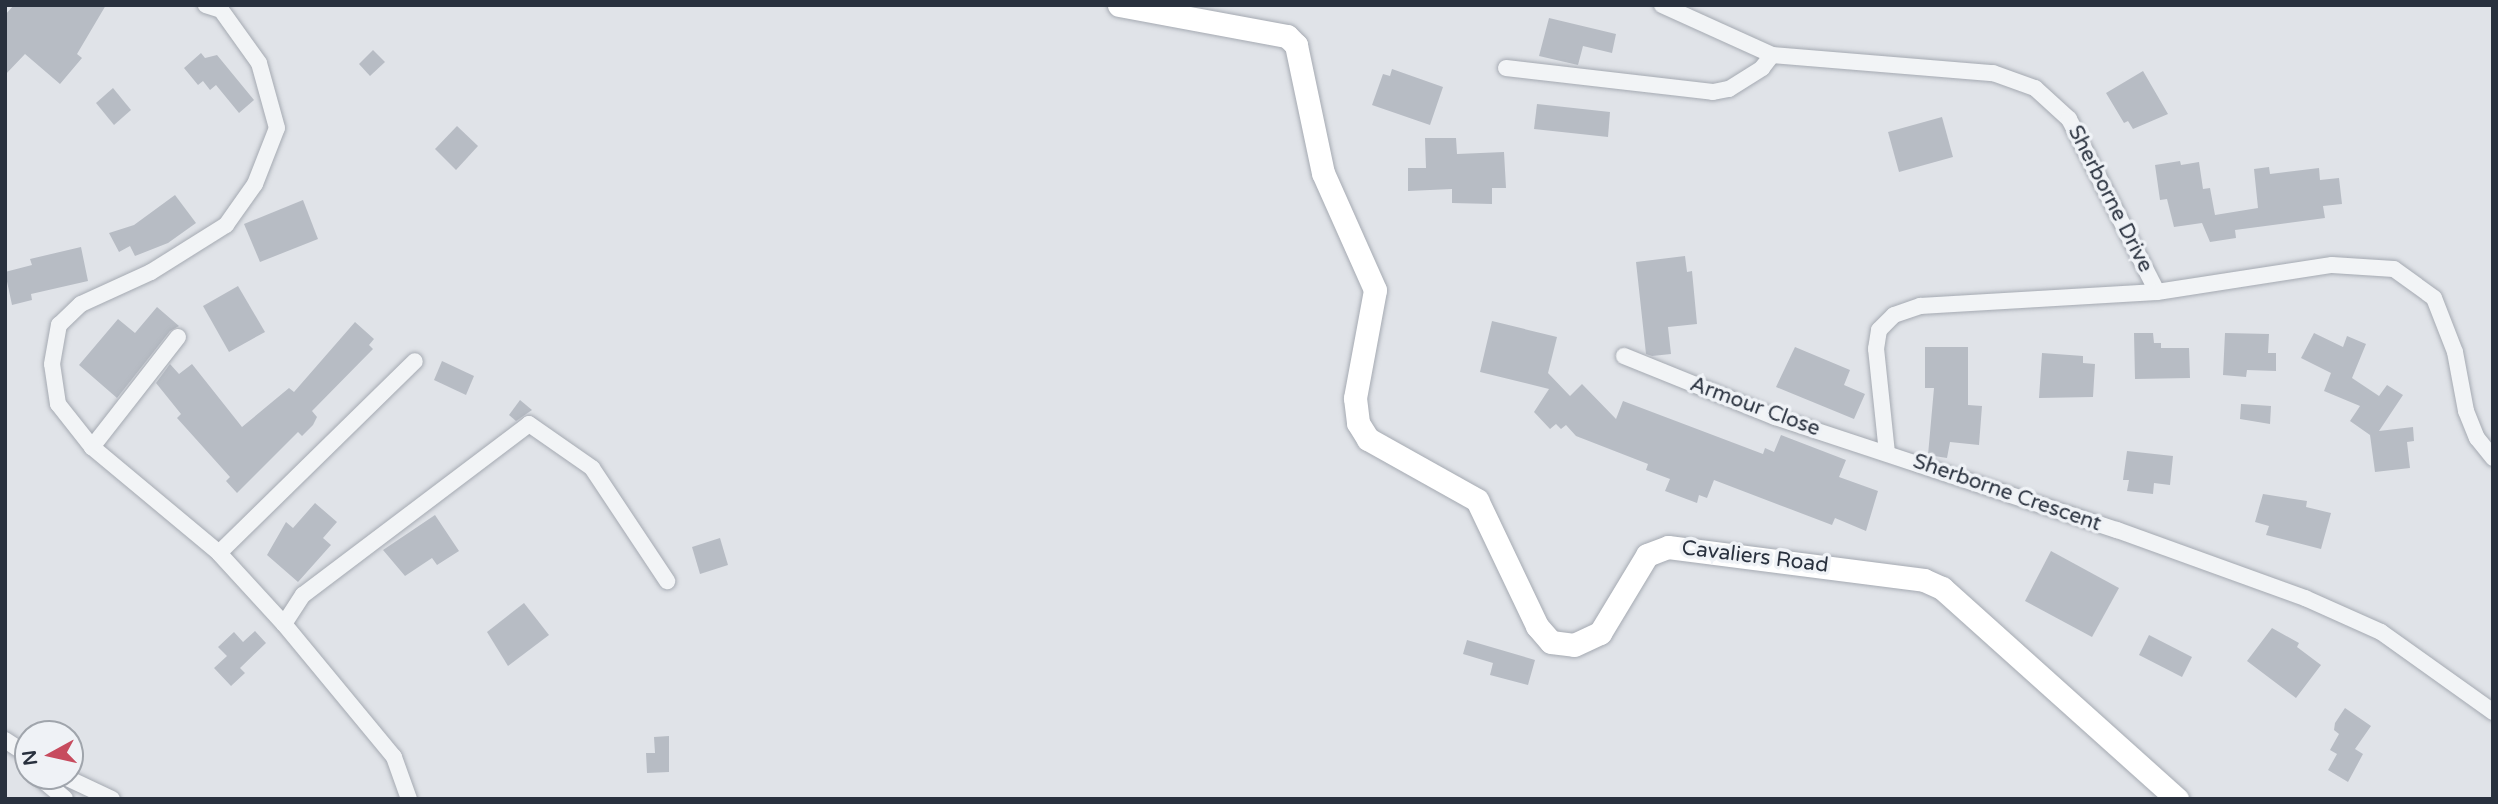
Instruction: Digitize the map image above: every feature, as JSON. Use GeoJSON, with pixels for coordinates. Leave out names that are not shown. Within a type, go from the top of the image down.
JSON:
{"type":"FeatureCollection","features":[{"type":"Feature","properties":{"kind":"main road","name":"Cavaliers Road"},"geometry":{"type":"LineString","coordinates":[[1119,5],[1287,36],[1296,45],[1323,173],[1375,290],[1355,398],[1358,423],[1368,439],[1477,500],[1537,626],[1550,642],[1574,645],[1600,633],[1647,555],[1668,547],[1924,580],[1942,588],[2177,799]]}},
{"type":"Feature","properties":{"kind":"street"},"geometry":{"type":"LineString","coordinates":[[206,5],[221,10],[259,63],[277,128],[255,184],[226,225],[151,272],[81,304],[59,325],[52,364],[58,404],[92,447],[219,553],[284,624],[394,757],[409,799]]}},
{"type":"Feature","properties":{"kind":"street","name":"Sherborne Drive"},"geometry":{"type":"LineString","coordinates":[[1662,5],[1772,55],[1993,73],[2035,88],[2069,119],[2157,292],[2332,265],[2394,270],[2434,298],[2455,352],[2466,411],[2477,439],[2493,458]]}},
{"type":"Feature","properties":{"kind":"street"},"geometry":{"type":"LineString","coordinates":[[1506,68],[1713,92],[1729,89],[1762,68],[1772,55]]}},
{"type":"Feature","properties":{"kind":"street","name":"Sherborne Crescent"},"geometry":{"type":"LineString","coordinates":[[2157,292],[1920,306],[1894,315],[1879,330],[1876,349],[1887,453],[2305,598],[2381,632],[2493,712]]}},
{"type":"Feature","properties":{"kind":"street"},"geometry":{"type":"LineString","coordinates":[[92,447],[178,337]]}},
{"type":"Feature","properties":{"kind":"street","name":"Armour Close"},"geometry":{"type":"LineString","coordinates":[[1624,356],[1775,417],[1887,453]]}},
{"type":"Feature","properties":{"kind":"street"},"geometry":{"type":"LineString","coordinates":[[219,553],[415,360]]}},
{"type":"Feature","properties":{"kind":"street"},"geometry":{"type":"LineString","coordinates":[[284,624],[303,595],[529,424],[592,468],[667,581]]}},
{"type":"Feature","properties":{"kind":"street"},"geometry":{"type":"LineString","coordinates":[[84,786],[112,799]]}},
{"type":"Feature","properties":{"kind":"building"},"geometry":{"type":"Polygon","coordinates":[[[14,5],[106,5],[77,54],[82,58],[60,84],[25,54],[5,75],[5,15],[14,5]]]}},
{"type":"Feature","properties":{"kind":"building"},"geometry":{"type":"Polygon","coordinates":[[[1549,18],[1616,34],[1612,53],[1583,46],[1578,65],[1539,56],[1549,18]]]}},
{"type":"Feature","properties":{"kind":"building"},"geometry":{"type":"Polygon","coordinates":[[[373,50],[385,62],[370,76],[359,64],[373,50]]]}},
{"type":"Feature","properties":{"kind":"building"},"geometry":{"type":"Polygon","coordinates":[[[201,53],[205,58],[217,55],[254,100],[239,113],[216,85],[210,90],[203,81],[198,85],[184,68],[201,53]]]}},
{"type":"Feature","properties":{"kind":"building"},"geometry":{"type":"Polygon","coordinates":[[[1392,69],[1443,87],[1430,125],[1372,105],[1383,74],[1390,76],[1392,69]]]}},
{"type":"Feature","properties":{"kind":"building"},"geometry":{"type":"Polygon","coordinates":[[[2143,71],[2168,114],[2133,129],[2128,121],[2124,123],[2106,93],[2143,71]]]}},
{"type":"Feature","properties":{"kind":"building"},"geometry":{"type":"Polygon","coordinates":[[[113,88],[131,110],[114,125],[96,103],[113,88]]]}},
{"type":"Feature","properties":{"kind":"building"},"geometry":{"type":"Polygon","coordinates":[[[1537,104],[1610,112],[1608,137],[1534,129],[1537,104]]]}},
{"type":"Feature","properties":{"kind":"building"},"geometry":{"type":"Polygon","coordinates":[[[1942,117],[1953,157],[1899,172],[1888,132],[1942,117]]]}},
{"type":"Feature","properties":{"kind":"building"},"geometry":{"type":"Polygon","coordinates":[[[457,126],[478,146],[456,170],[435,149],[457,126]]]}},
{"type":"Feature","properties":{"kind":"building"},"geometry":{"type":"Polygon","coordinates":[[[1425,138],[1456,138],[1457,154],[1504,152],[1506,188],[1492,188],[1492,204],[1452,203],[1452,189],[1408,191],[1408,168],[1426,168],[1425,138]]]}},
{"type":"Feature","properties":{"kind":"building"},"geometry":{"type":"Polygon","coordinates":[[[2180,161],[2181,165],[2199,162],[2203,189],[2210,188],[2215,215],[2258,208],[2254,169],[2269,167],[2270,174],[2319,168],[2320,180],[2339,178],[2342,204],[2323,206],[2325,218],[2235,230],[2236,238],[2210,242],[2202,223],[2174,227],[2167,199],[2160,200],[2155,165],[2180,161]]]}},
{"type":"Feature","properties":{"kind":"building"},"geometry":{"type":"Polygon","coordinates":[[[175,195],[196,223],[168,243],[135,256],[130,246],[119,252],[109,233],[134,225],[175,195]]]}},
{"type":"Feature","properties":{"kind":"building"},"geometry":{"type":"Polygon","coordinates":[[[303,200],[318,239],[260,262],[244,224],[303,200]]]}},
{"type":"Feature","properties":{"kind":"building"},"geometry":{"type":"Polygon","coordinates":[[[81,247],[88,281],[31,294],[32,300],[12,305],[5,272],[32,265],[30,259],[81,247]]]}},
{"type":"Feature","properties":{"kind":"building"},"geometry":{"type":"Polygon","coordinates":[[[1685,256],[1687,272],[1692,271],[1697,324],[1668,327],[1671,354],[1646,354],[1636,262],[1685,256]]]}},
{"type":"Feature","properties":{"kind":"building"},"geometry":{"type":"Polygon","coordinates":[[[238,286],[265,332],[229,352],[203,306],[238,286]]]}},
{"type":"Feature","properties":{"kind":"building"},"geometry":{"type":"Polygon","coordinates":[[[157,307],[179,326],[170,331],[117,398],[79,365],[118,319],[135,333],[157,307]]]}},
{"type":"Feature","properties":{"kind":"building"},"geometry":{"type":"Polygon","coordinates":[[[1492,321],[1557,337],[1548,373],[1570,396],[1582,384],[1616,419],[1623,401],[1763,454],[1765,448],[1774,452],[1781,435],[1846,460],[1839,477],[1878,491],[1866,531],[1835,518],[1832,525],[1714,480],[1707,498],[1699,495],[1697,503],[1665,491],[1670,479],[1646,470],[1648,464],[1576,436],[1566,425],[1561,429],[1556,424],[1550,429],[1534,412],[1549,389],[1480,372],[1492,321]]]}},
{"type":"Feature","properties":{"kind":"building"},"geometry":{"type":"Polygon","coordinates":[[[355,322],[374,339],[369,345],[373,349],[312,411],[317,417],[313,425],[302,436],[298,432],[237,493],[226,481],[230,477],[177,418],[181,414],[156,383],[170,364],[179,374],[192,364],[242,427],[289,388],[294,392],[355,322]]]}},
{"type":"Feature","properties":{"kind":"building"},"geometry":{"type":"Polygon","coordinates":[[[2134,333],[2153,333],[2154,343],[2161,343],[2161,348],[2189,348],[2190,378],[2135,379],[2134,333]]]}},
{"type":"Feature","properties":{"kind":"building"},"geometry":{"type":"Polygon","coordinates":[[[2225,333],[2269,334],[2268,353],[2276,353],[2276,371],[2247,370],[2246,377],[2223,375],[2225,333]]]}},
{"type":"Feature","properties":{"kind":"building"},"geometry":{"type":"Polygon","coordinates":[[[2314,333],[2343,347],[2347,336],[2366,344],[2352,378],[2379,396],[2387,385],[2403,395],[2379,431],[2413,427],[2414,441],[2407,442],[2410,468],[2375,472],[2370,435],[2350,421],[2360,406],[2324,391],[2331,373],[2301,358],[2314,333]]]}},
{"type":"Feature","properties":{"kind":"building"},"geometry":{"type":"Polygon","coordinates":[[[1795,347],[1850,370],[1844,385],[1865,394],[1854,419],[1776,387],[1795,347]]]}},
{"type":"Feature","properties":{"kind":"building"},"geometry":{"type":"Polygon","coordinates":[[[1925,347],[1968,347],[1968,405],[1982,406],[1979,445],[1950,442],[1947,458],[1928,455],[1934,388],[1925,388],[1925,347]]]}},
{"type":"Feature","properties":{"kind":"building"},"geometry":{"type":"Polygon","coordinates":[[[2042,353],[2083,356],[2083,363],[2095,364],[2093,397],[2039,398],[2042,353]]]}},
{"type":"Feature","properties":{"kind":"building"},"geometry":{"type":"Polygon","coordinates":[[[442,361],[474,376],[466,395],[434,380],[442,361]]]}},
{"type":"Feature","properties":{"kind":"building"},"geometry":{"type":"Polygon","coordinates":[[[520,400],[532,410],[516,421],[509,415],[520,400]]]}},
{"type":"Feature","properties":{"kind":"building"},"geometry":{"type":"Polygon","coordinates":[[[2241,404],[2271,406],[2270,424],[2240,419],[2241,404]]]}},
{"type":"Feature","properties":{"kind":"building"},"geometry":{"type":"Polygon","coordinates":[[[2127,451],[2173,456],[2170,485],[2154,483],[2153,494],[2127,491],[2129,480],[2123,480],[2127,451]]]}},
{"type":"Feature","properties":{"kind":"building"},"geometry":{"type":"Polygon","coordinates":[[[2263,494],[2307,501],[2306,507],[2331,513],[2321,549],[2266,535],[2269,526],[2255,522],[2263,494]]]}},
{"type":"Feature","properties":{"kind":"building"},"geometry":{"type":"Polygon","coordinates":[[[315,503],[337,522],[323,538],[331,545],[298,582],[267,555],[286,522],[293,528],[315,503]]]}},
{"type":"Feature","properties":{"kind":"building"},"geometry":{"type":"Polygon","coordinates":[[[435,515],[459,551],[437,565],[432,558],[405,576],[383,550],[435,515]]]}},
{"type":"Feature","properties":{"kind":"building"},"geometry":{"type":"Polygon","coordinates":[[[720,538],[728,565],[700,574],[692,547],[720,538]]]}},
{"type":"Feature","properties":{"kind":"building"},"geometry":{"type":"Polygon","coordinates":[[[2051,551],[2119,588],[2092,637],[2025,601],[2051,551]]]}},
{"type":"Feature","properties":{"kind":"building"},"geometry":{"type":"Polygon","coordinates":[[[524,603],[549,635],[508,666],[487,632],[524,603]]]}},
{"type":"Feature","properties":{"kind":"building"},"geometry":{"type":"Polygon","coordinates":[[[2272,628],[2299,643],[2297,647],[2321,665],[2296,698],[2247,661],[2272,628]]]}},
{"type":"Feature","properties":{"kind":"building"},"geometry":{"type":"Polygon","coordinates":[[[255,631],[266,643],[240,668],[245,673],[231,686],[214,668],[227,656],[218,647],[234,632],[243,642],[255,631]]]}},
{"type":"Feature","properties":{"kind":"building"},"geometry":{"type":"Polygon","coordinates":[[[2149,635],[2192,657],[2182,677],[2139,655],[2149,635]]]}},
{"type":"Feature","properties":{"kind":"building"},"geometry":{"type":"Polygon","coordinates":[[[1467,640],[1535,660],[1528,685],[1490,675],[1493,663],[1463,654],[1467,640]]]}},
{"type":"Feature","properties":{"kind":"building"},"geometry":{"type":"Polygon","coordinates":[[[2345,708],[2371,726],[2355,749],[2363,754],[2348,782],[2328,770],[2337,754],[2330,750],[2339,734],[2334,730],[2335,723],[2345,708]]]}},
{"type":"Feature","properties":{"kind":"building"},"geometry":{"type":"Polygon","coordinates":[[[669,736],[669,772],[647,773],[646,753],[655,753],[654,737],[669,736]]]}}]}
